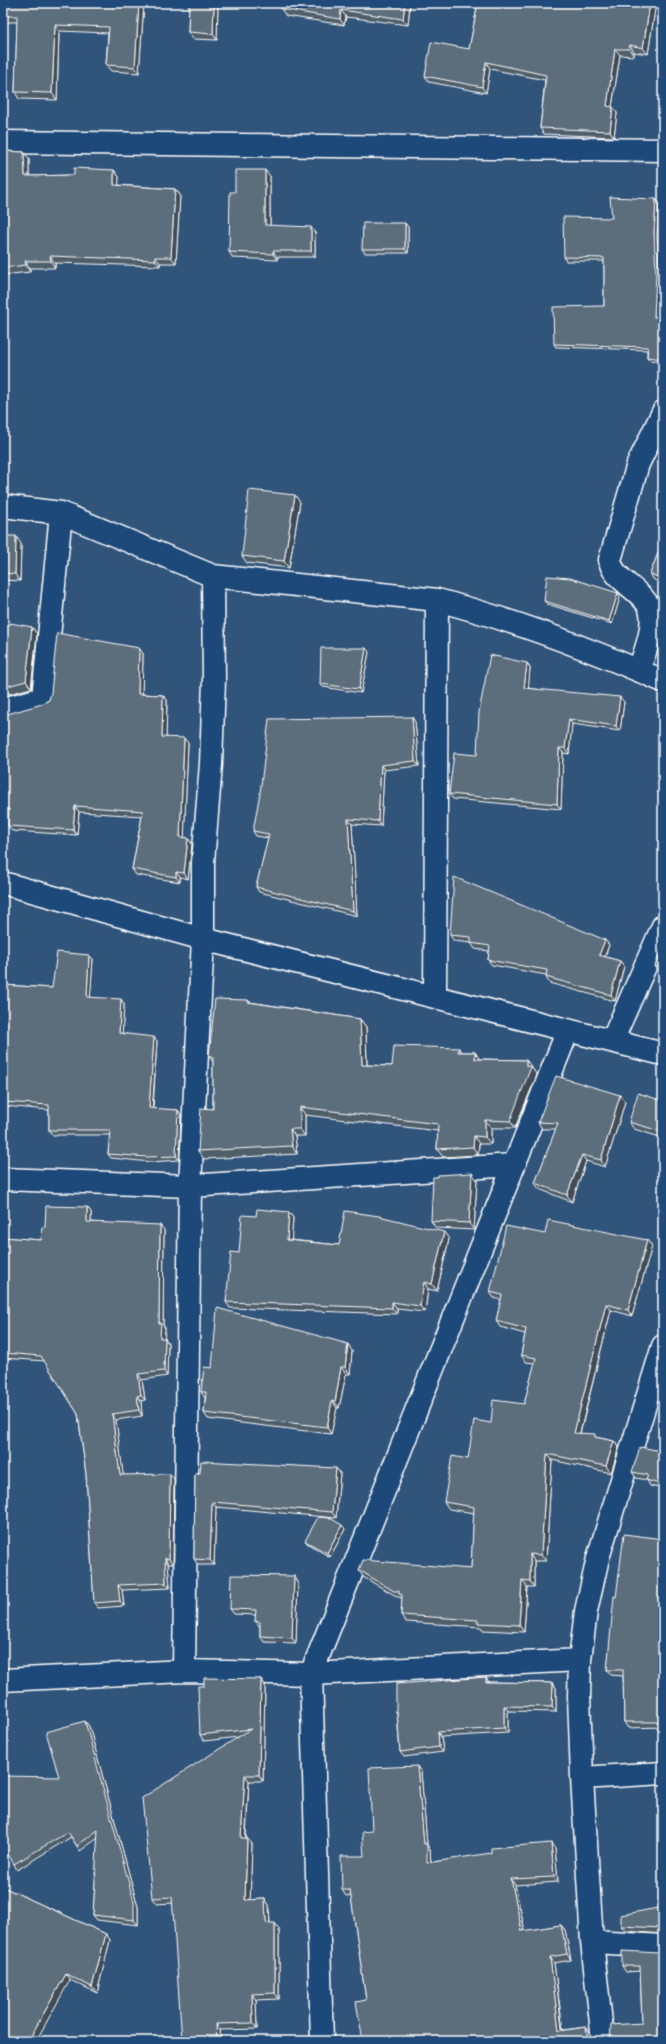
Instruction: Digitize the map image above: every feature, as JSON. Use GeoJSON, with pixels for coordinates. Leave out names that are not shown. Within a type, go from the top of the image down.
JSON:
{"type":"FeatureCollection","features":[{"type":"Feature","properties":{"kind":"street"},"geometry":{"type":"LineString","coordinates":[[3,142],[662,149]]}},
{"type":"Feature","properties":{"kind":"street"},"geometry":{"type":"LineString","coordinates":[[639,671],[651,623],[651,611],[646,602],[615,572],[610,560],[638,464],[663,412]]}},
{"type":"Feature","properties":{"kind":"street"},"geometry":{"type":"LineString","coordinates":[[3,506],[61,513],[213,576],[437,600],[533,630],[663,681]]}},
{"type":"Feature","properties":{"kind":"street"},"geometry":{"type":"LineString","coordinates":[[3,709],[43,698],[61,513]]}},
{"type":"Feature","properties":{"kind":"street"},"geometry":{"type":"LineString","coordinates":[[184,1671],[190,1186],[203,939],[203,862],[211,764],[214,680],[213,576]]}},
{"type":"Feature","properties":{"kind":"street"},"geometry":{"type":"LineString","coordinates":[[435,997],[437,600]]}},
{"type":"Feature","properties":{"kind":"street"},"geometry":{"type":"LineString","coordinates":[[3,883],[203,939],[612,1040],[663,1054]]}},
{"type":"Feature","properties":{"kind":"street"},"geometry":{"type":"LineString","coordinates":[[612,1040],[663,926]]}},
{"type":"Feature","properties":{"kind":"street"},"geometry":{"type":"LineString","coordinates":[[322,2041],[311,1674],[568,1030]]}},
{"type":"Feature","properties":{"kind":"street"},"geometry":{"type":"LineString","coordinates":[[3,1179],[190,1186],[513,1165]]}},
{"type":"Feature","properties":{"kind":"street"},"geometry":{"type":"LineString","coordinates":[[603,2041],[592,1942],[582,1778],[579,1696],[580,1660],[586,1611],[598,1558],[663,1346]]}},
{"type":"Feature","properties":{"kind":"street"},"geometry":{"type":"LineString","coordinates":[[3,1680],[184,1671],[311,1674],[580,1660]]}},
{"type":"Feature","properties":{"kind":"street"},"geometry":{"type":"LineString","coordinates":[[582,1778],[663,1773]]}},
{"type":"Feature","properties":{"kind":"street"},"geometry":{"type":"LineString","coordinates":[[592,1942],[663,1946]]}},
{"type":"Feature","properties":{"kind":"building"},"geometry":{"type":"Polygon","coordinates":[[[3,3],[139,3],[135,67],[106,65],[109,27],[55,25],[52,93],[15,92],[17,16],[3,16],[3,3]]]}},
{"type":"Feature","properties":{"kind":"building"},"geometry":{"type":"Polygon","coordinates":[[[189,3],[214,3],[213,34],[188,32],[189,3]]]}},
{"type":"Feature","properties":{"kind":"building"},"geometry":{"type":"Polygon","coordinates":[[[282,3],[405,3],[403,19],[341,10],[340,19],[281,9],[282,3]]]}},
{"type":"Feature","properties":{"kind":"building"},"geometry":{"type":"Polygon","coordinates":[[[478,3],[650,3],[643,48],[630,45],[629,49],[615,49],[607,106],[613,107],[610,131],[540,128],[546,75],[486,62],[482,87],[425,76],[431,42],[469,49],[478,3]]]}},
{"type":"Feature","properties":{"kind":"building"},"geometry":{"type":"Polygon","coordinates":[[[3,151],[24,152],[25,176],[74,175],[74,168],[114,170],[114,185],[175,189],[171,257],[155,257],[155,260],[50,256],[51,261],[25,261],[26,265],[3,268],[3,151]]]}},
{"type":"Feature","properties":{"kind":"building"},"geometry":{"type":"Polygon","coordinates":[[[235,170],[265,170],[265,225],[311,227],[311,251],[273,251],[273,254],[229,252],[230,192],[235,192],[235,170]]]}},
{"type":"Feature","properties":{"kind":"building"},"geometry":{"type":"Polygon","coordinates":[[[610,197],[656,199],[654,233],[656,273],[654,317],[663,317],[663,359],[647,357],[648,347],[554,344],[553,307],[604,306],[604,258],[564,257],[563,217],[612,218],[610,197]]]}},
{"type":"Feature","properties":{"kind":"building"},"geometry":{"type":"Polygon","coordinates":[[[363,223],[405,223],[405,249],[362,249],[363,223]]]}},
{"type":"Feature","properties":{"kind":"building"},"geometry":{"type":"Polygon","coordinates":[[[249,490],[295,495],[284,561],[242,556],[249,490]]]}},
{"type":"Feature","properties":{"kind":"building"},"geometry":{"type":"Polygon","coordinates":[[[3,536],[16,536],[15,574],[3,573],[3,536]]]}},
{"type":"Feature","properties":{"kind":"building"},"geometry":{"type":"Polygon","coordinates":[[[663,540],[663,579],[650,574],[663,540]]]}},
{"type":"Feature","properties":{"kind":"building"},"geometry":{"type":"Polygon","coordinates":[[[547,576],[570,578],[618,593],[609,621],[544,601],[547,576]]]}},
{"type":"Feature","properties":{"kind":"building"},"geometry":{"type":"Polygon","coordinates":[[[10,623],[32,627],[26,681],[4,687],[3,625],[10,625],[10,623]]]}},
{"type":"Feature","properties":{"kind":"building"},"geometry":{"type":"Polygon","coordinates":[[[57,633],[139,648],[138,694],[163,695],[162,737],[184,738],[180,837],[188,838],[184,873],[176,872],[176,877],[132,869],[143,811],[75,806],[73,830],[8,826],[9,809],[3,809],[4,715],[42,704],[49,700],[57,633]]]}},
{"type":"Feature","properties":{"kind":"building"},"geometry":{"type":"Polygon","coordinates":[[[321,648],[366,648],[359,689],[320,684],[321,648]]]}},
{"type":"Feature","properties":{"kind":"building"},"geometry":{"type":"Polygon","coordinates":[[[490,655],[527,663],[524,688],[620,697],[616,726],[569,719],[565,748],[559,748],[557,804],[449,794],[454,753],[477,755],[479,712],[490,655]]]}},
{"type":"Feature","properties":{"kind":"building"},"geometry":{"type":"Polygon","coordinates":[[[412,717],[415,761],[381,765],[378,821],[348,819],[353,911],[256,887],[269,834],[253,831],[260,793],[269,719],[412,717]]]}},
{"type":"Feature","properties":{"kind":"building"},"geometry":{"type":"Polygon","coordinates":[[[663,779],[663,794],[658,793],[663,779]]]}},
{"type":"Feature","properties":{"kind":"building"},"geometry":{"type":"Polygon","coordinates":[[[454,877],[605,940],[599,955],[620,961],[611,995],[546,977],[547,970],[488,960],[490,946],[471,943],[471,937],[450,935],[454,877]]]}},
{"type":"Feature","properties":{"kind":"building"},"geometry":{"type":"Polygon","coordinates":[[[663,946],[663,969],[655,966],[663,946]]]}},
{"type":"Feature","properties":{"kind":"building"},"geometry":{"type":"Polygon","coordinates":[[[57,952],[89,955],[87,997],[121,999],[119,1033],[154,1037],[149,1108],[178,1110],[176,1156],[147,1157],[108,1154],[110,1130],[49,1130],[49,1105],[3,1102],[3,985],[52,988],[57,952]]]}},
{"type":"Feature","properties":{"kind":"building"},"geometry":{"type":"Polygon","coordinates":[[[215,999],[248,1000],[248,1002],[360,1019],[362,1065],[392,1066],[394,1046],[459,1048],[458,1052],[475,1052],[475,1059],[526,1060],[526,1066],[531,1067],[510,1121],[485,1120],[485,1137],[474,1136],[473,1147],[437,1149],[438,1124],[300,1107],[300,1129],[290,1129],[292,1146],[198,1151],[201,1108],[213,1109],[213,1056],[209,1056],[215,999]]]}},
{"type":"Feature","properties":{"kind":"building"},"geometry":{"type":"Polygon","coordinates":[[[556,1076],[620,1095],[601,1160],[582,1155],[567,1195],[535,1183],[558,1123],[538,1122],[556,1076]]]}},
{"type":"Feature","properties":{"kind":"building"},"geometry":{"type":"Polygon","coordinates":[[[638,1093],[663,1101],[663,1132],[629,1122],[638,1093]]]}},
{"type":"Feature","properties":{"kind":"building"},"geometry":{"type":"Polygon","coordinates":[[[472,1173],[469,1223],[431,1221],[433,1177],[438,1177],[438,1175],[472,1173]]]}},
{"type":"Feature","properties":{"kind":"building"},"geometry":{"type":"Polygon","coordinates":[[[46,1206],[87,1207],[87,1222],[160,1225],[159,1323],[161,1323],[160,1338],[165,1338],[164,1371],[138,1374],[141,1395],[137,1396],[139,1410],[112,1414],[120,1475],[170,1474],[169,1559],[165,1558],[166,1583],[118,1585],[120,1601],[94,1603],[86,1474],[78,1414],[41,1356],[3,1353],[3,1237],[41,1240],[42,1227],[45,1227],[46,1206]]]}},
{"type":"Feature","properties":{"kind":"building"},"geometry":{"type":"Polygon","coordinates":[[[257,1209],[289,1212],[287,1240],[339,1245],[345,1211],[379,1216],[444,1232],[432,1284],[424,1282],[420,1306],[392,1302],[392,1308],[226,1302],[231,1252],[239,1253],[242,1215],[256,1216],[257,1209]]]}},
{"type":"Feature","properties":{"kind":"building"},"geometry":{"type":"Polygon","coordinates":[[[548,1220],[647,1240],[628,1310],[606,1304],[574,1433],[595,1434],[595,1437],[614,1441],[606,1466],[547,1454],[541,1555],[530,1554],[530,1581],[522,1580],[519,1625],[478,1623],[478,1620],[401,1615],[402,1595],[399,1594],[399,1591],[394,1591],[359,1570],[363,1560],[471,1569],[474,1507],[444,1502],[452,1456],[468,1459],[474,1420],[491,1423],[493,1400],[524,1404],[536,1358],[521,1355],[526,1329],[496,1321],[502,1295],[490,1292],[506,1226],[545,1234],[548,1220]]]}},
{"type":"Feature","properties":{"kind":"building"},"geometry":{"type":"Polygon","coordinates":[[[217,1308],[348,1344],[345,1367],[341,1367],[335,1402],[332,1401],[327,1427],[204,1413],[206,1392],[201,1392],[204,1367],[212,1368],[217,1308]]]}},
{"type":"Feature","properties":{"kind":"building"},"geometry":{"type":"Polygon","coordinates":[[[661,1441],[663,1441],[663,1485],[646,1480],[648,1475],[632,1472],[640,1447],[661,1451],[661,1441]]]}},
{"type":"Feature","properties":{"kind":"building"},"geometry":{"type":"Polygon","coordinates":[[[201,1461],[336,1468],[332,1512],[212,1502],[210,1560],[194,1559],[195,1473],[200,1473],[201,1461]]]}},
{"type":"Feature","properties":{"kind":"building"},"geometry":{"type":"Polygon","coordinates":[[[318,1517],[330,1518],[342,1525],[327,1553],[305,1541],[318,1517]]]}},
{"type":"Feature","properties":{"kind":"building"},"geometry":{"type":"Polygon","coordinates":[[[624,1534],[663,1539],[663,1722],[624,1722],[623,1670],[607,1670],[614,1596],[616,1597],[624,1534]]]}},
{"type":"Feature","properties":{"kind":"building"},"geometry":{"type":"Polygon","coordinates":[[[231,1575],[294,1576],[292,1638],[260,1636],[260,1622],[255,1621],[256,1610],[230,1609],[231,1575]]]}},
{"type":"Feature","properties":{"kind":"building"},"geometry":{"type":"Polygon","coordinates":[[[486,1677],[486,1682],[553,1683],[552,1707],[504,1706],[504,1728],[438,1732],[439,1747],[400,1752],[396,1712],[396,1684],[486,1677]]]}},
{"type":"Feature","properties":{"kind":"building"},"geometry":{"type":"Polygon","coordinates":[[[204,1678],[261,1679],[259,1775],[245,1775],[241,1838],[247,1838],[245,1900],[265,1899],[266,1923],[275,1923],[275,1993],[252,1994],[253,2023],[216,2024],[217,2041],[182,2041],[172,1897],[152,1898],[142,1798],[251,1729],[200,1735],[198,1686],[204,1686],[204,1678]]]}},
{"type":"Feature","properties":{"kind":"building"},"geometry":{"type":"Polygon","coordinates":[[[85,1721],[134,1902],[134,1920],[93,1915],[98,1830],[77,1846],[68,1832],[14,1864],[3,1846],[3,1776],[59,1777],[46,1732],[85,1721]]]}},
{"type":"Feature","properties":{"kind":"building"},"geometry":{"type":"Polygon","coordinates":[[[417,1766],[424,1844],[427,1844],[427,1863],[491,1853],[491,1848],[551,1843],[554,1877],[511,1879],[522,1931],[561,1925],[567,1954],[550,1957],[559,2031],[586,2027],[588,2041],[363,2041],[356,2002],[366,2000],[350,1890],[342,1890],[341,1856],[364,1856],[362,1832],[372,1831],[369,1768],[417,1766]]]}},
{"type":"Feature","properties":{"kind":"building"},"geometry":{"type":"Polygon","coordinates":[[[3,1887],[106,1934],[92,1987],[66,1974],[28,2041],[3,2041],[3,1887]]]}},
{"type":"Feature","properties":{"kind":"building"},"geometry":{"type":"Polygon","coordinates":[[[663,1907],[663,1929],[621,1926],[621,1915],[663,1907]]]}},
{"type":"Feature","properties":{"kind":"building"},"geometry":{"type":"Polygon","coordinates":[[[622,1951],[663,1952],[663,2041],[610,2041],[611,2025],[642,2023],[640,1966],[622,1966],[622,1951]]]}}]}
